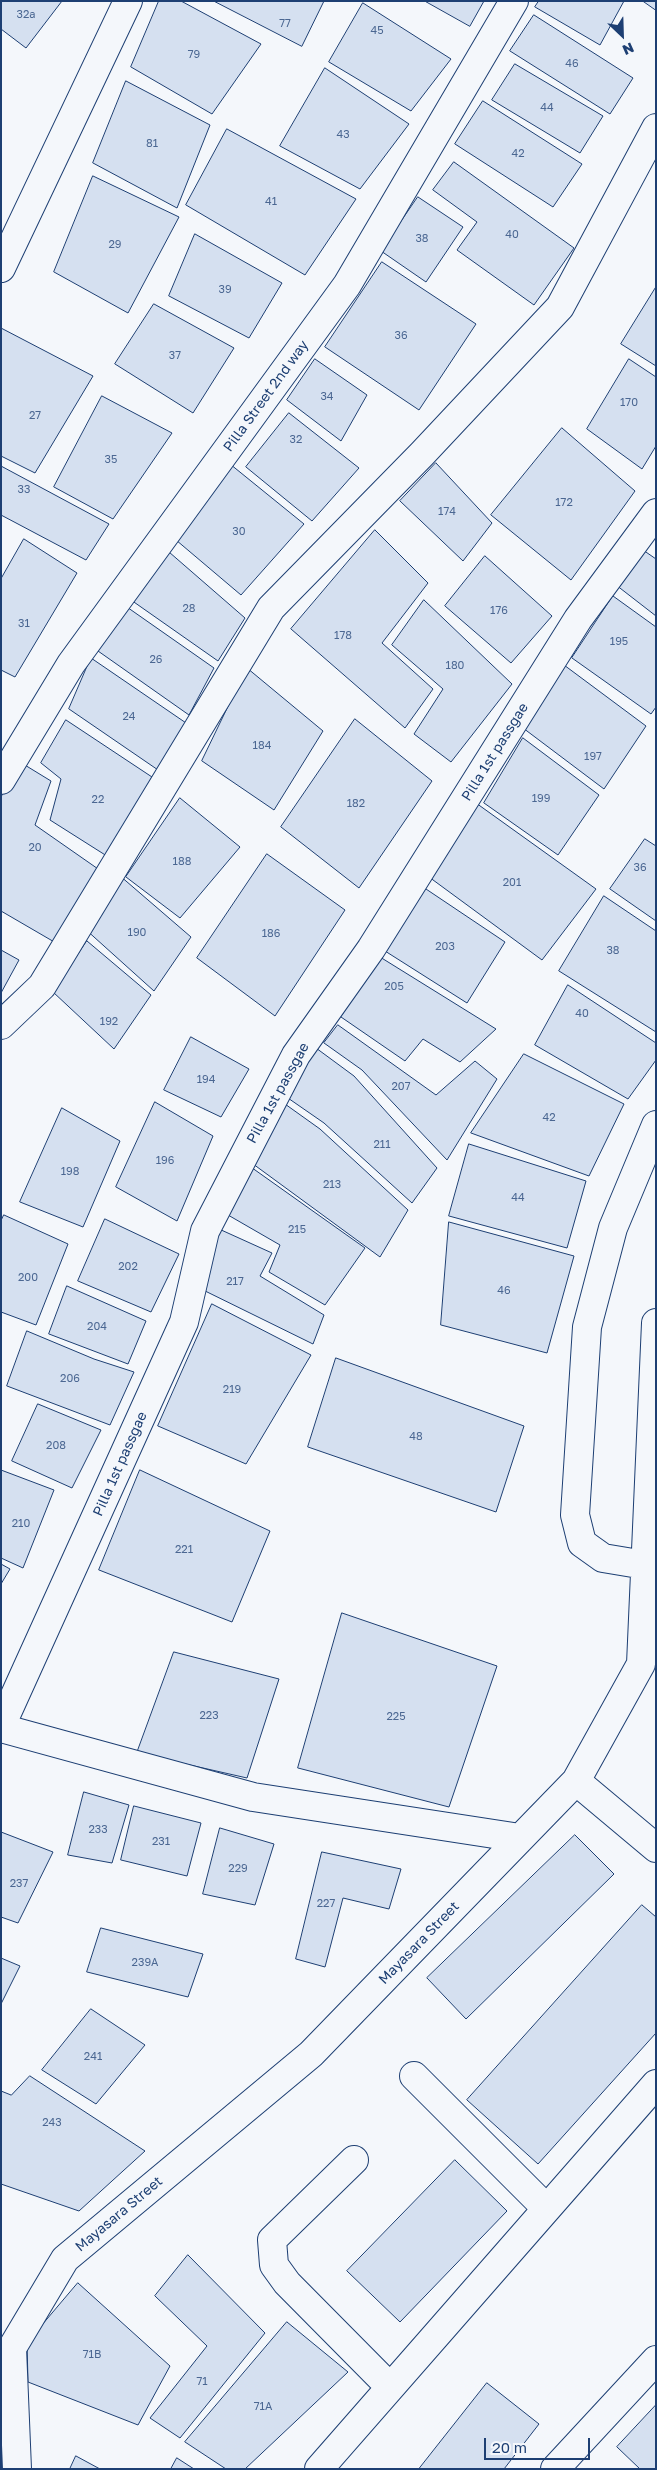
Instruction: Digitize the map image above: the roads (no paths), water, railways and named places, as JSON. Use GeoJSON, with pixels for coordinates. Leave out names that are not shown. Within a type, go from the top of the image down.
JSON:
{"type":"FeatureCollection","features":[{"type":"Feature","properties":{"kind":"street"},"geometry":{"type":"LineString","coordinates":[[1,268],[128,1]]}},
{"type":"Feature","properties":{"kind":"street","name":"Pilla Street 2nd way"},"geometry":{"type":"LineString","coordinates":[[1,780],[71,664],[347,285],[514,1]]}},
{"type":"Feature","properties":{"kind":"street"},"geometry":{"type":"LineString","coordinates":[[1,1025],[42,986],[271,608],[422,454],[560,307],[656,128]]}},
{"type":"Feature","properties":{"kind":"street","name":"Pilla 1st passgae"},"geometry":{"type":"LineString","coordinates":[[1,1727],[184,1322],[205,1231],[296,1055],[370,949],[578,619],[656,513]]}},
{"type":"Feature","properties":{"kind":"street"},"geometry":{"type":"LineString","coordinates":[[645,1565],[603,1558],[582,1544],[575,1515],[587,1327],[613,1228],[656,1126]]}},
{"type":"Feature","properties":{"kind":"street","name":"Mayasara Street"},"geometry":{"type":"LineString","coordinates":[[17,2469],[12,2348],[65,2259],[311,2054],[576,1781],[641,1664],[656,1323]]}},
{"type":"Feature","properties":{"kind":"street"},"geometry":{"type":"LineString","coordinates":[[1,1727],[253,1797],[520,1838]]}},
{"type":"Feature","properties":{"kind":"street"},"geometry":{"type":"LineString","coordinates":[[576,1781],[656,1848]]}},
{"type":"Feature","properties":{"kind":"street"},"geometry":{"type":"LineString","coordinates":[[414,2076],[546,2208]]}},
{"type":"Feature","properties":{"kind":"street"},"geometry":{"type":"LineString","coordinates":[[319,2469],[656,2084]]}},
{"type":"Feature","properties":{"kind":"street"},"geometry":{"type":"LineString","coordinates":[[354,2160],[272,2240],[274,2265],[287,2283],[390,2387]]}},
{"type":"Feature","properties":{"kind":"street"},"geometry":{"type":"LineString","coordinates":[[555,2469],[656,2360]]}}]}
